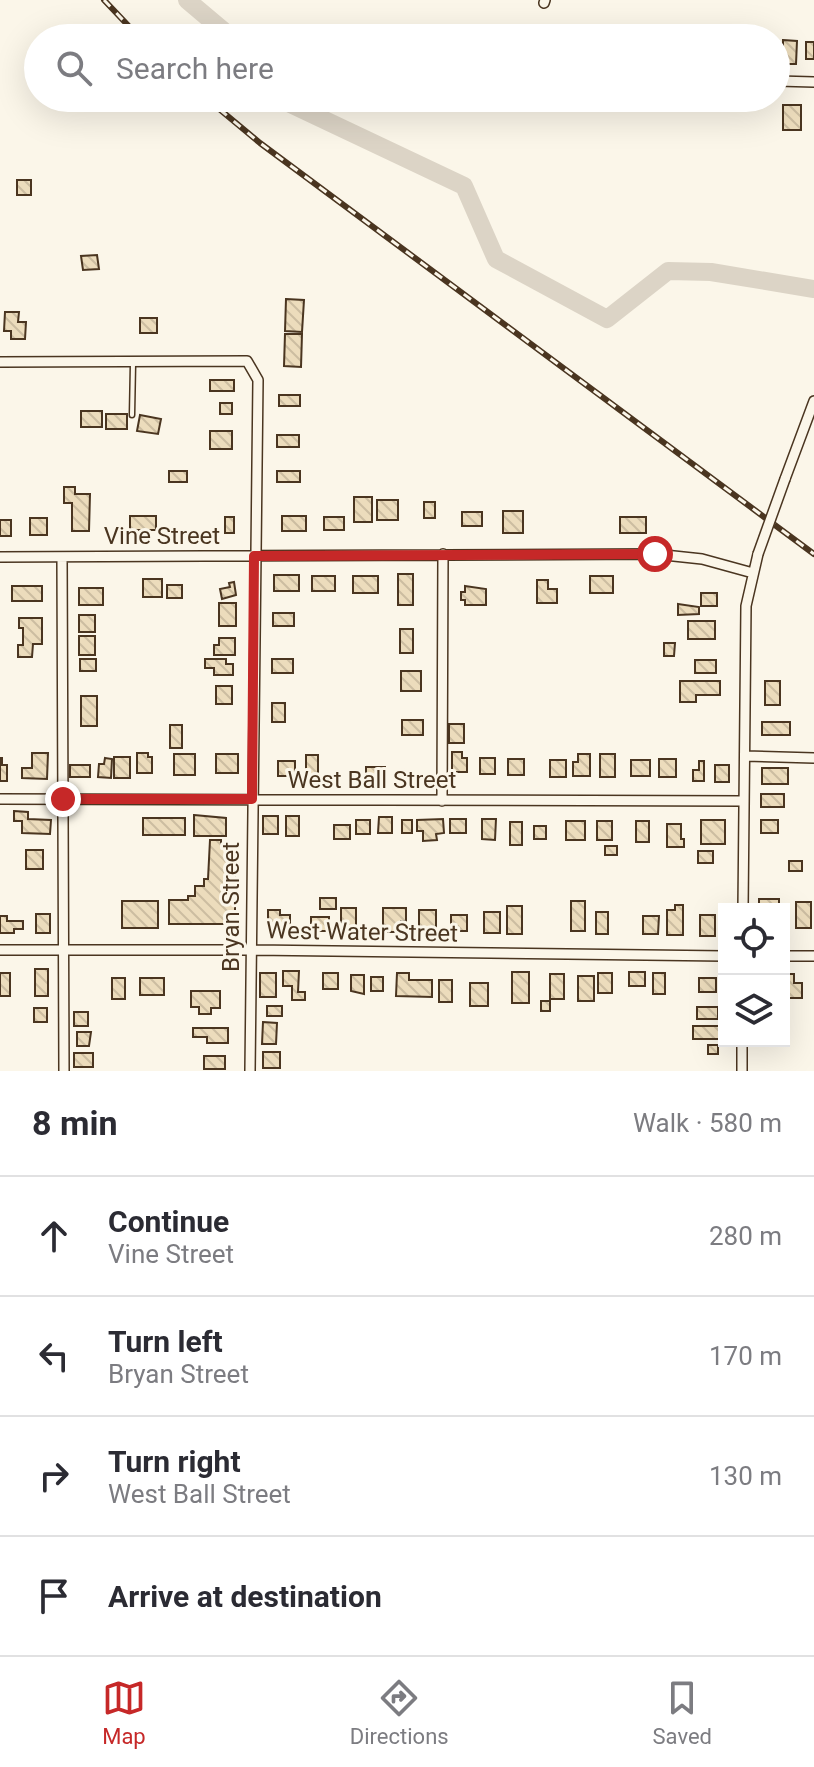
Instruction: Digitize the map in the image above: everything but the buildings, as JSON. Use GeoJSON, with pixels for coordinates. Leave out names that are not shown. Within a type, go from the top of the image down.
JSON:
{"type":"FeatureCollection","features":[{"type":"Feature","properties":{"kind":"street"},"geometry":{"type":"LineString","coordinates":[[790,81],[814,82]]}},
{"type":"Feature","properties":{"kind":"street","name":"Bryan Street"},"geometry":{"type":"LineString","coordinates":[[133,362],[247,361],[258,380],[250,1071]]}},
{"type":"Feature","properties":{"kind":"street"},"geometry":{"type":"LineString","coordinates":[[0,362],[133,362]]}},
{"type":"Feature","properties":{"kind":"street"},"geometry":{"type":"LineString","coordinates":[[743,903],[746,606],[758,554],[814,401]]}},
{"type":"Feature","properties":{"kind":"street"},"geometry":{"type":"LineString","coordinates":[[442,801],[443,554]]}},
{"type":"Feature","properties":{"kind":"street","name":"Vine Street"},"geometry":{"type":"LineString","coordinates":[[0,557],[655,554],[702,559],[753,573]]}},
{"type":"Feature","properties":{"kind":"street"},"geometry":{"type":"LineString","coordinates":[[62,557],[64,1071]]}},
{"type":"Feature","properties":{"kind":"street"},"geometry":{"type":"LineString","coordinates":[[745,756],[814,758]]}},
{"type":"Feature","properties":{"kind":"street","name":"West Ball Street"},"geometry":{"type":"LineString","coordinates":[[0,799],[744,801]]}},
{"type":"Feature","properties":{"kind":"street","name":"West Water Street"},"geometry":{"type":"LineString","coordinates":[[0,950],[718,956]]}},
{"type":"Feature","properties":{"kind":"street"},"geometry":{"type":"LineString","coordinates":[[790,956],[814,956]]}},
{"type":"Feature","properties":{"kind":"street"},"geometry":{"type":"LineString","coordinates":[[742,1047],[742,1071]]}},
{"type":"Feature","properties":{"kind":"lane"},"geometry":{"type":"LineString","coordinates":[[132,415],[133,362]]}},
{"type":"Feature","properties":{"kind":"waterway"},"geometry":{"type":"LineString","coordinates":[[187,0],[215,24]]}},
{"type":"Feature","properties":{"kind":"waterway"},"geometry":{"type":"LineString","coordinates":[[308,112],[464,186],[496,259],[607,319],[668,271],[711,272],[814,289]]}},
{"type":"Feature","properties":{"kind":"railway"},"geometry":{"type":"LineString","coordinates":[[104,0],[127,24]]}},
{"type":"Feature","properties":{"kind":"railway"},"geometry":{"type":"LineString","coordinates":[[223,112],[260,143],[814,554]]}},
{"type":"Feature","properties":{"kind":"route"},"geometry":{"type":"LineString","coordinates":[[63,799],[252,799],[254,556],[655,554]]}}]}
